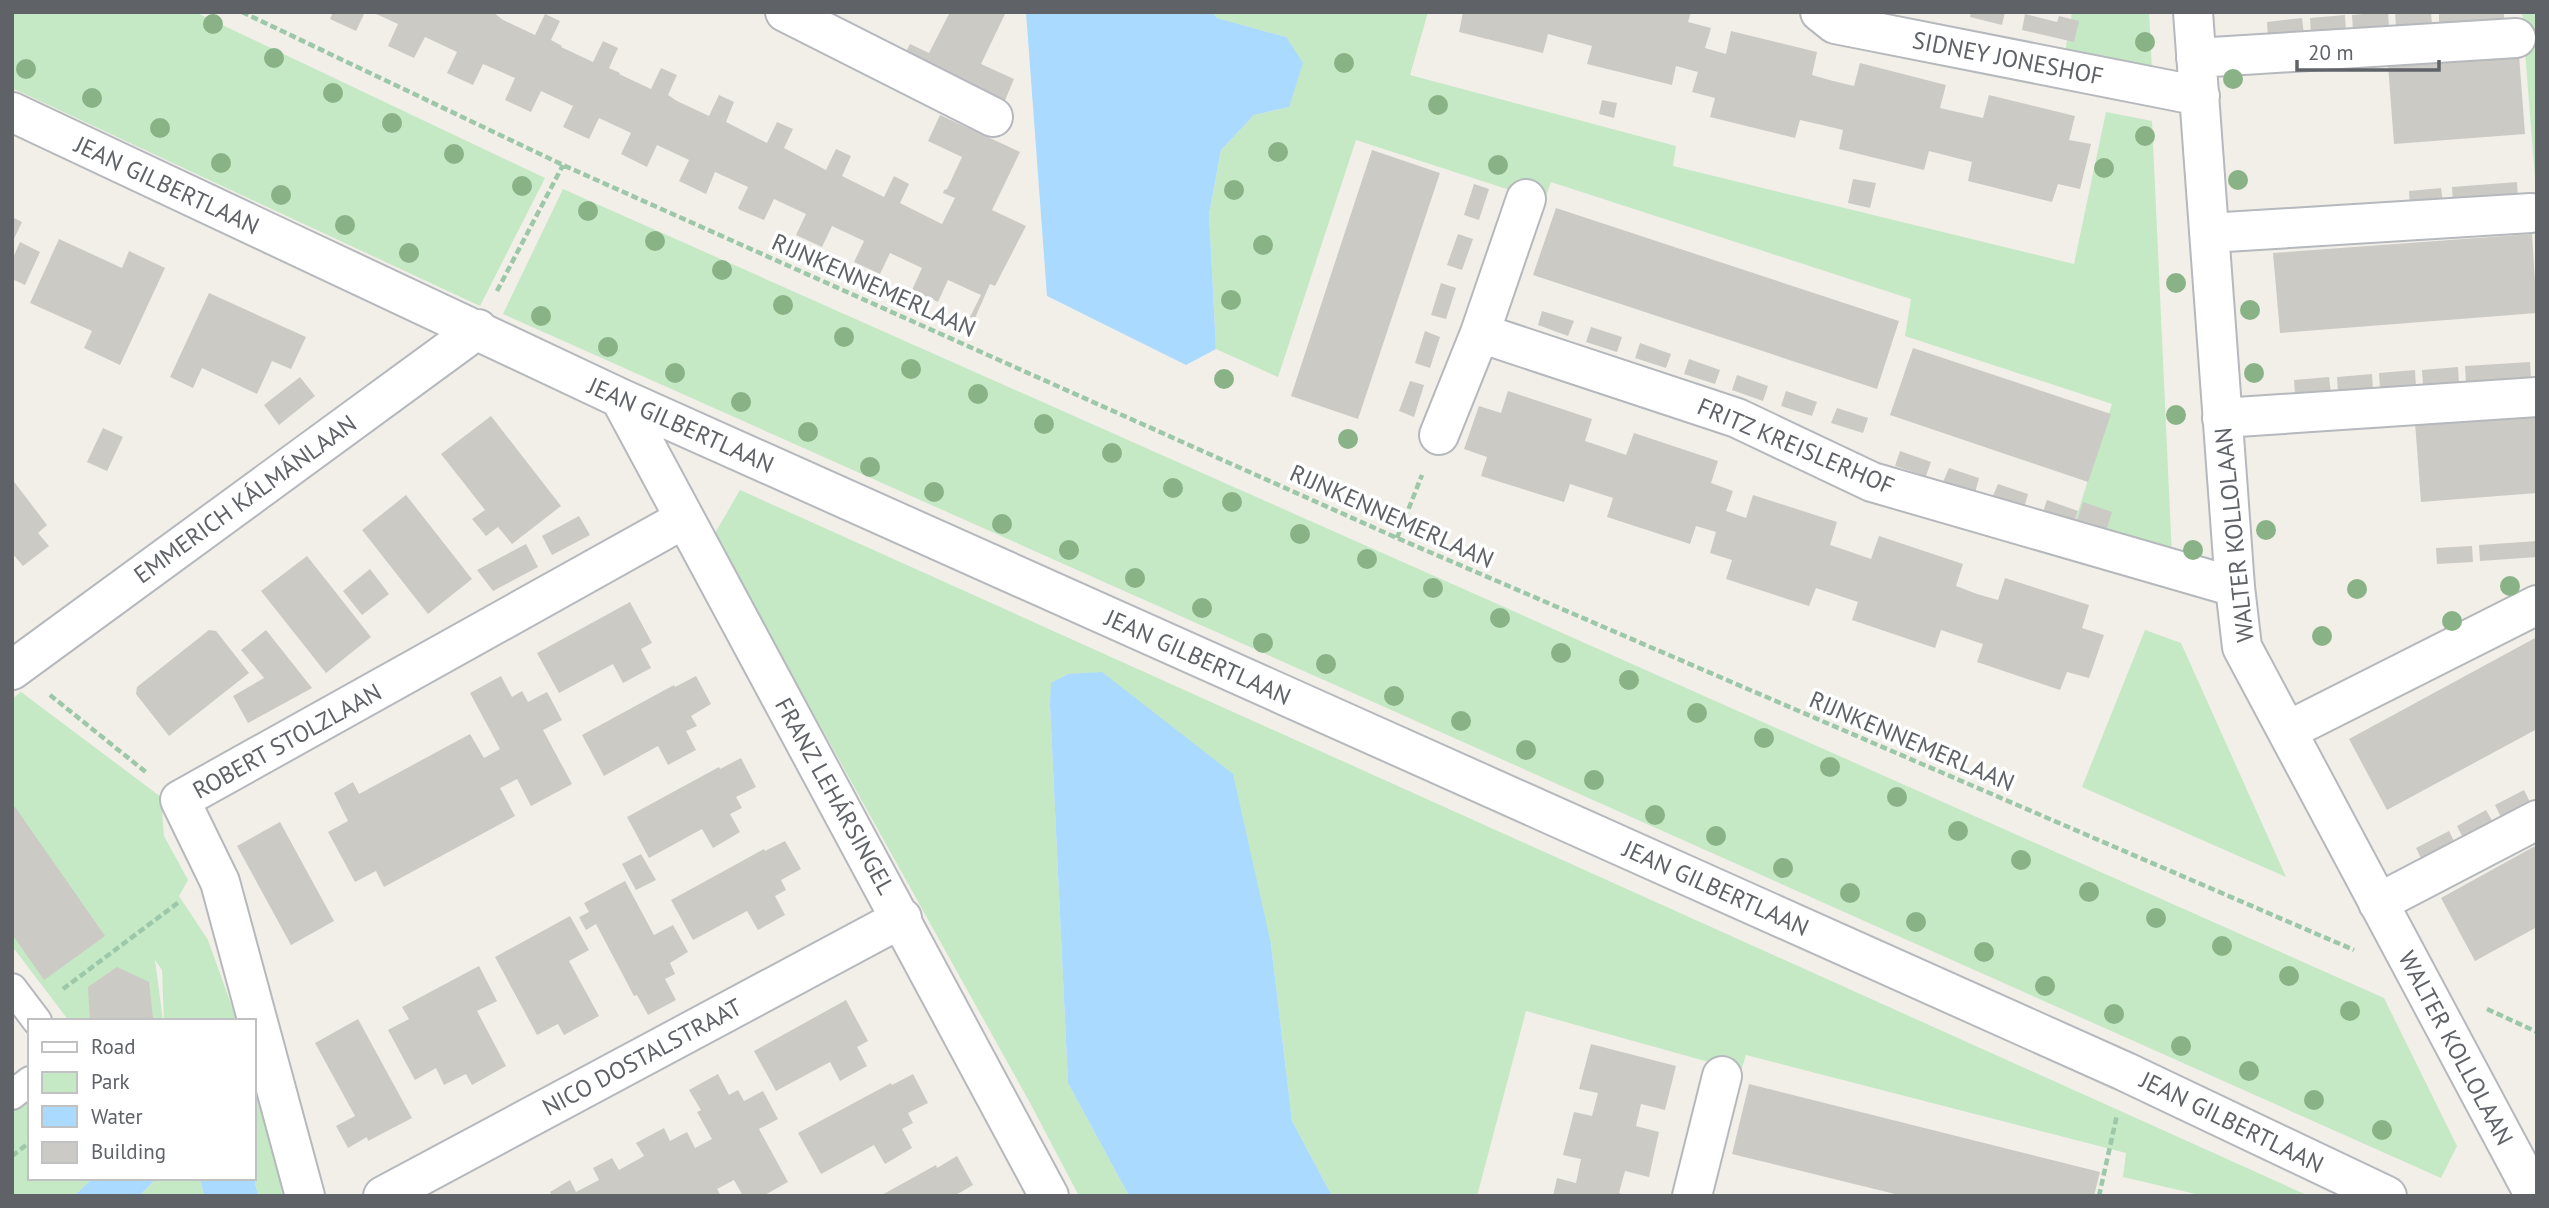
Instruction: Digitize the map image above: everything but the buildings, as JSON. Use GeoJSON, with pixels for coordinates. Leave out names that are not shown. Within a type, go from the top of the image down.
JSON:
{"type":"FeatureCollection","features":[{"type":"Feature","properties":{"kind":"street","name":"SIDNEY JONESHOF"},"geometry":{"type":"LineString","coordinates":[[1820,12],[1835,24],[2200,96]]}},
{"type":"Feature","properties":{"kind":"street","name":"WALTER KOLLOLAAN"},"geometry":{"type":"LineString","coordinates":[[2193,12],[2235,587],[2242,647],[2535,1196]]}},
{"type":"Feature","properties":{"kind":"street"},"geometry":{"type":"LineString","coordinates":[[802,16],[993,117]]}},
{"type":"Feature","properties":{"kind":"street"},"geometry":{"type":"LineString","coordinates":[[2196,58],[2516,38]]}},
{"type":"Feature","properties":{"kind":"street","name":"JEAN GILBERTLAAN"},"geometry":{"type":"LineString","coordinates":[[12,112],[620,398],[2126,1072],[2387,1196]]}},
{"type":"Feature","properties":{"kind":"street"},"geometry":{"type":"LineString","coordinates":[[1438,435],[1480,333],[1526,199]]}},
{"type":"Feature","properties":{"kind":"street"},"geometry":{"type":"LineString","coordinates":[[2209,233],[2531,213]]}},
{"type":"Feature","properties":{"kind":"street","name":"EMMERICH KÁLMÁNLAAN"},"geometry":{"type":"LineString","coordinates":[[14,668],[478,330]]}},
{"type":"Feature","properties":{"kind":"street","name":"FRITZ KREISLERHOF"},"geometry":{"type":"LineString","coordinates":[[1480,333],[1737,418],[1872,482],[2235,587]]}},
{"type":"Feature","properties":{"kind":"street"},"geometry":{"type":"LineString","coordinates":[[2222,418],[2537,397]]}},
{"type":"Feature","properties":{"kind":"street","name":"FRANZ LEHÁRSINGEL"},"geometry":{"type":"LineString","coordinates":[[620,398],[902,918],[1049,1196]]}},
{"type":"Feature","properties":{"kind":"street","name":"ROBERT STOLZLAAN"},"geometry":{"type":"LineString","coordinates":[[305,1196],[220,882],[180,800],[684,519]]}},
{"type":"Feature","properties":{"kind":"street"},"geometry":{"type":"LineString","coordinates":[[2287,731],[2537,605]]}},
{"type":"Feature","properties":{"kind":"street"},"geometry":{"type":"LineString","coordinates":[[2378,903],[2537,820]]}},
{"type":"Feature","properties":{"kind":"street","name":"NICO DOSTALSTRAAT"},"geometry":{"type":"LineString","coordinates":[[383,1196],[902,918]]}},
{"type":"Feature","properties":{"kind":"street"},"geometry":{"type":"LineString","coordinates":[[1692,1196],[1722,1076]]}},
{"type":"Feature","properties":{"kind":"lane"},"geometry":{"type":"LineString","coordinates":[[12,988],[34,1017]]}},
{"type":"Feature","properties":{"kind":"lane"},"geometry":{"type":"LineString","coordinates":[[12,1095],[28,1083]]}},
{"type":"Feature","properties":{"kind":"path","name":"RIJNKENNEMERLAAN"},"geometry":{"type":"LineString","coordinates":[[242,12],[563,164],[1397,538],[2355,951]]}},
{"type":"Feature","properties":{"kind":"path"},"geometry":{"type":"LineString","coordinates":[[478,330],[563,164]]}},
{"type":"Feature","properties":{"kind":"path"},"geometry":{"type":"LineString","coordinates":[[1397,538],[1438,435]]}},
{"type":"Feature","properties":{"kind":"path"},"geometry":{"type":"LineString","coordinates":[[14,668],[180,800]]}},
{"type":"Feature","properties":{"kind":"path"},"geometry":{"type":"LineString","coordinates":[[34,1017],[189,894],[220,882]]}},
{"type":"Feature","properties":{"kind":"path"},"geometry":{"type":"LineString","coordinates":[[2419,978],[2537,1032]]}},
{"type":"Feature","properties":{"kind":"path"},"geometry":{"type":"LineString","coordinates":[[2099,1196],[2126,1072]]}},
{"type":"Feature","properties":{"kind":"path"},"geometry":{"type":"LineString","coordinates":[[12,1156],[28,1144]]}},
{"type":"Feature","properties":{"kind":"green space"},"geometry":{"type":"Polygon","coordinates":[[[12,12],[195,12],[545,178],[480,306],[12,88],[12,12]]]}},
{"type":"Feature","properties":{"kind":"green space"},"geometry":{"type":"Polygon","coordinates":[[[1212,12],[1428,12],[1410,75],[1676,146],[1673,166],[2074,264],[2106,112],[2152,121],[2172,557],[2073,528],[2112,404],[1905,336],[1911,299],[1551,182],[1544,201],[1356,140],[1278,377],[1216,349],[1209,214],[1221,150],[1254,115],[1289,107],[1286,37],[1217,18],[1212,12]]]}},
{"type":"Feature","properties":{"kind":"green space"},"geometry":{"type":"Polygon","coordinates":[[[2072,12],[2149,12],[2152,70],[2065,52],[2072,12]]]}},
{"type":"Feature","properties":{"kind":"green space"},"geometry":{"type":"Polygon","coordinates":[[[2522,12],[2537,12],[2537,204],[2522,12]]]}},
{"type":"Feature","properties":{"kind":"green space"},"geometry":{"type":"Polygon","coordinates":[[[563,189],[2384,998],[2457,1146],[2441,1178],[503,314],[563,189]]]}},
{"type":"Feature","properties":{"kind":"green space"},"geometry":{"type":"Polygon","coordinates":[[[740,490],[2309,1196],[2204,1196],[2123,1177],[2126,1153],[1746,1055],[1741,1071],[1526,1011],[1477,1196],[1332,1196],[1292,1121],[1271,944],[1068,674],[1052,683],[1050,705],[1068,1083],[1129,1196],[1079,1196],[1029,1101],[714,535],[740,490]]]}},
{"type":"Feature","properties":{"kind":"green space"},"geometry":{"type":"Polygon","coordinates":[[[2145,630],[2181,643],[2286,877],[2082,787],[2145,630]]]}},
{"type":"Feature","properties":{"kind":"green space"},"geometry":{"type":"Polygon","coordinates":[[[21,692],[161,797],[164,836],[188,880],[179,896],[208,940],[236,1019],[164,1019],[162,970],[155,960],[163,1019],[67,1019],[12,946],[12,699],[21,692]]]}},
{"type":"Feature","properties":{"kind":"green space"},"geometry":{"type":"Polygon","coordinates":[[[256,1076],[288,1196],[258,1196],[254,1180],[256,1076]]]}},
{"type":"Feature","properties":{"kind":"green space"},"geometry":{"type":"Polygon","coordinates":[[[28,1100],[28,1180],[91,1180],[74,1196],[12,1196],[12,1112],[28,1100]]]}},
{"type":"Feature","properties":{"kind":"green space"},"geometry":{"type":"Polygon","coordinates":[[[155,1180],[200,1180],[204,1196],[139,1196],[155,1180]]]}},
{"type":"Feature","properties":{"kind":"water"},"geometry":{"type":"Polygon","coordinates":[[[1026,12],[1212,12],[1217,18],[1286,37],[1303,63],[1289,107],[1254,115],[1221,150],[1209,214],[1216,349],[1186,365],[1047,296],[1026,12]]]}},
{"type":"Feature","properties":{"kind":"water"},"geometry":{"type":"Polygon","coordinates":[[[1102,672],[1233,774],[1271,944],[1292,1121],[1332,1196],[1129,1196],[1068,1083],[1051,683],[1068,674],[1102,672]]]}},
{"type":"Feature","properties":{"kind":"water"},"geometry":{"type":"Polygon","coordinates":[[[91,1180],[155,1180],[139,1196],[74,1196],[91,1180]]]}},
{"type":"Feature","properties":{"kind":"water"},"geometry":{"type":"Polygon","coordinates":[[[200,1180],[254,1180],[258,1196],[204,1196],[200,1180]]]}}]}
